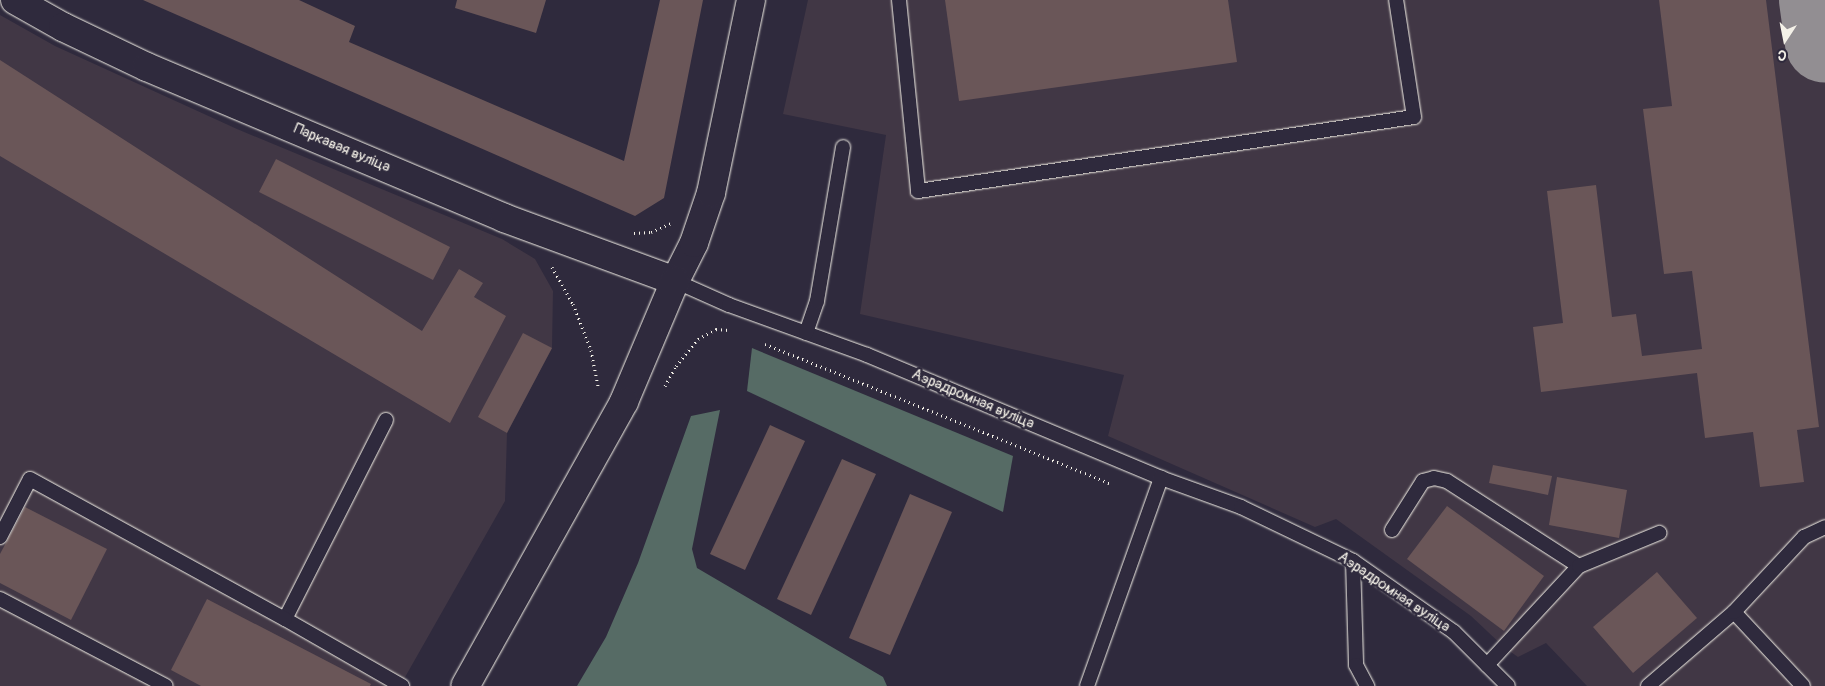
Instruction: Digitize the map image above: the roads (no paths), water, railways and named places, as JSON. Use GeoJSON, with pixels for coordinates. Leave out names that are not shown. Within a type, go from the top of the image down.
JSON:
{"type":"FeatureCollection","features":[{"type":"Feature","properties":{"kind":"street","name":"Паркавая вуліца"},"geometry":{"type":"LineString","coordinates":[[15,0],[63,27],[147,67],[504,218],[675,282]]}},
{"type":"Feature","properties":{"kind":"street"},"geometry":{"type":"LineString","coordinates":[[464,686],[624,402],[675,282],[694,243],[711,193],[751,0]]}},
{"type":"Feature","properties":{"kind":"lane"},"geometry":{"type":"LineString","coordinates":[[899,0],[918,192],[1414,117],[1396,0]]}},
{"type":"Feature","properties":{"kind":"lane"},"geometry":{"type":"LineString","coordinates":[[806,333],[817,302],[843,146]]}},
{"type":"Feature","properties":{"kind":"lane","name":"Аэрадромная вуліца"},"geometry":{"type":"LineString","coordinates":[[675,282],[867,355],[1161,478],[1241,508],[1353,560],[1454,632],[1508,686]]}},
{"type":"Feature","properties":{"kind":"lane"},"geometry":{"type":"LineString","coordinates":[[285,619],[386,420]]}},
{"type":"Feature","properties":{"kind":"lane"},"geometry":{"type":"LineString","coordinates":[[1087,686],[1161,478]]}},
{"type":"Feature","properties":{"kind":"lane"},"geometry":{"type":"LineString","coordinates":[[1392,530],[1423,481],[1434,478],[1447,481],[1579,566]]}},
{"type":"Feature","properties":{"kind":"lane"},"geometry":{"type":"LineString","coordinates":[[0,538],[30,479],[285,619],[402,686]]}},
{"type":"Feature","properties":{"kind":"lane"},"geometry":{"type":"LineString","coordinates":[[1648,686],[1734,612],[1804,537],[1825,527]]}},
{"type":"Feature","properties":{"kind":"lane"},"geometry":{"type":"LineString","coordinates":[[1487,665],[1579,566],[1659,533]]}},
{"type":"Feature","properties":{"kind":"lane"},"geometry":{"type":"LineString","coordinates":[[1353,560],[1356,665],[1367,686]]}},
{"type":"Feature","properties":{"kind":"lane"},"geometry":{"type":"LineString","coordinates":[[0,599],[166,686]]}},
{"type":"Feature","properties":{"kind":"lane"},"geometry":{"type":"LineString","coordinates":[[1734,612],[1803,686]]}}]}
